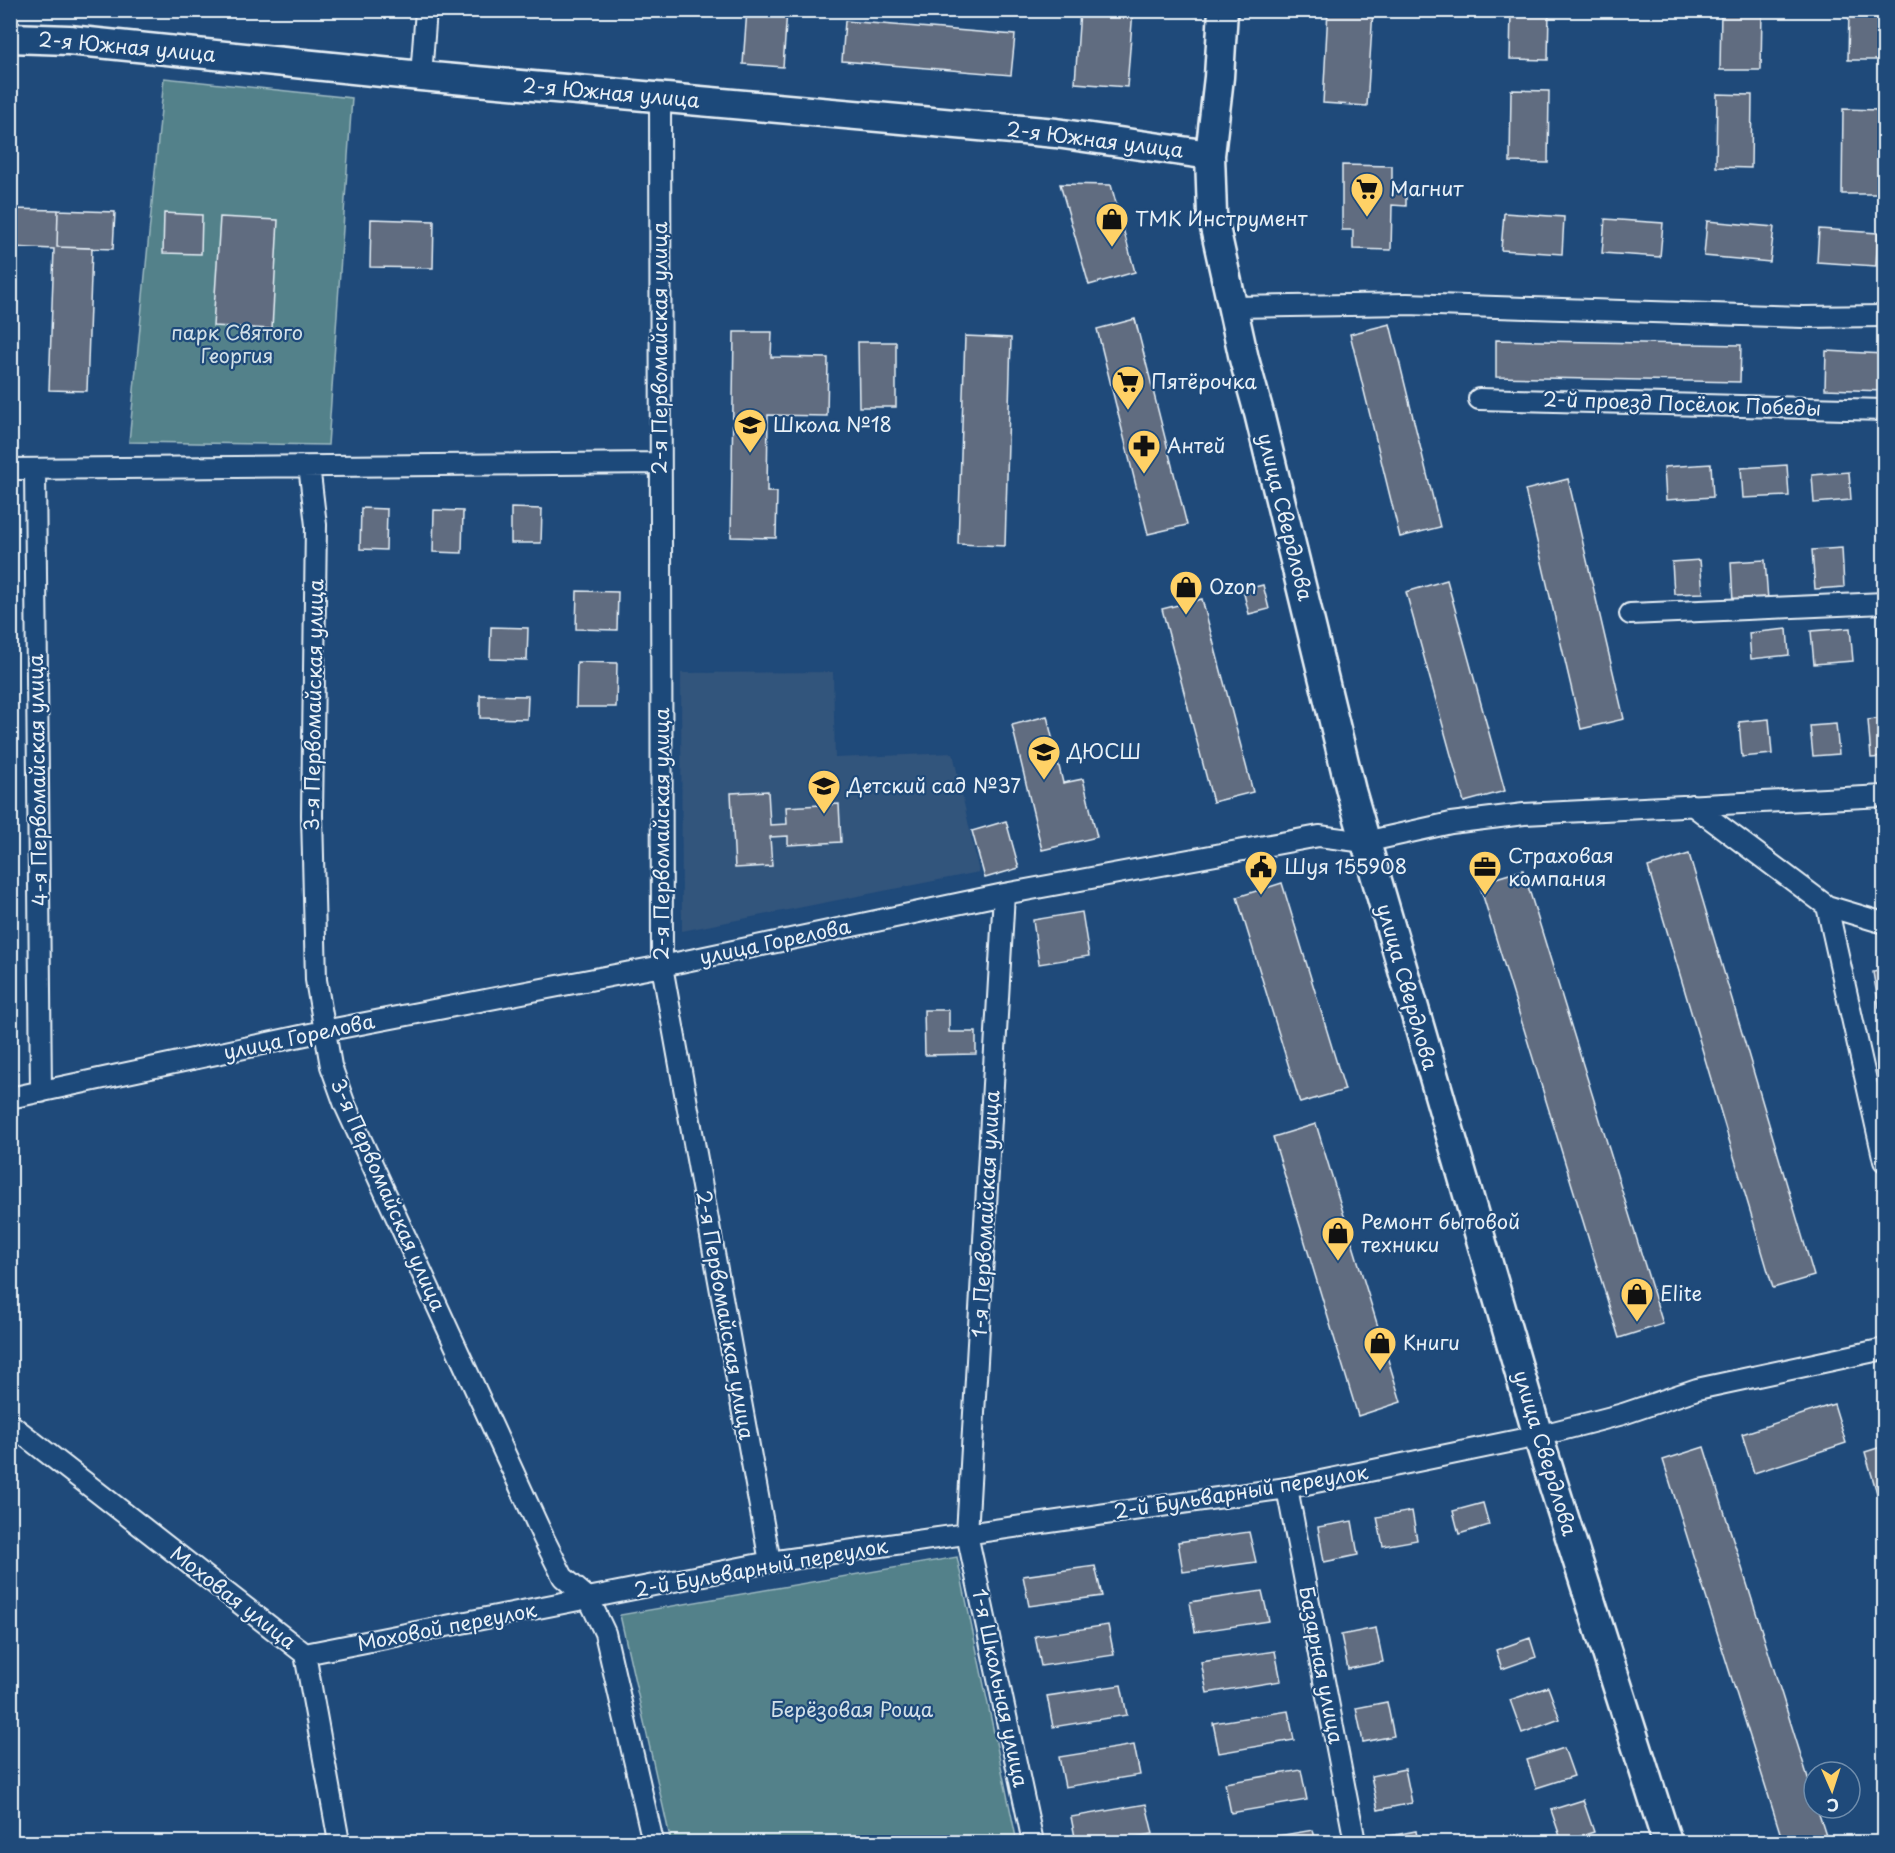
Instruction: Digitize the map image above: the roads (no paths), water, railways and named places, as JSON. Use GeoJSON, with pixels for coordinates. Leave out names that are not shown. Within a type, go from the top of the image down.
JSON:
{"type":"FeatureCollection","features":[{"type":"Feature","properties":{"kind":"main road","name":"улица Свердлова"},"geometry":{"type":"LineString","coordinates":[[1223,10],[1219,77],[1210,155],[1212,214],[1244,359],[1365,842],[1538,1436],[1667,1842]]}},
{"type":"Feature","properties":{"kind":"main road","name":"2-я Южная улица"},"geometry":{"type":"LineString","coordinates":[[10,38],[69,40],[422,76],[1056,133],[1210,155]]}},
{"type":"Feature","properties":{"kind":"street"},"geometry":{"type":"LineString","coordinates":[[422,76],[426,10]]}},
{"type":"Feature","properties":{"kind":"street","name":"2-я Первомайская улица"},"geometry":{"type":"LineString","coordinates":[[660,97],[662,966],[770,1562]]}},
{"type":"Feature","properties":{"kind":"street"},"geometry":{"type":"LineString","coordinates":[[1233,307],[1407,304],[1803,317],[1884,316]]}},
{"type":"Feature","properties":{"kind":"street","name":"2-й проезд Посёлок Победы"},"geometry":{"type":"LineString","coordinates":[[1479,399],[1884,410]]}},
{"type":"Feature","properties":{"kind":"street"},"geometry":{"type":"LineString","coordinates":[[10,469],[314,468],[660,463]]}},
{"type":"Feature","properties":{"kind":"street","name":"3-я Первомайская улица"},"geometry":{"type":"LineString","coordinates":[[314,468],[310,474],[316,525],[312,827],[316,980],[331,1066],[345,1105],[544,1539],[563,1577],[589,1599]]}},
{"type":"Feature","properties":{"kind":"street","name":"4-я Первомайская улица"},"geometry":{"type":"LineString","coordinates":[[35,469],[41,1092]]}},
{"type":"Feature","properties":{"kind":"street"},"geometry":{"type":"LineString","coordinates":[[1629,614],[1884,603]]}},
{"type":"Feature","properties":{"kind":"street","name":"улица Горелова"},"geometry":{"type":"LineString","coordinates":[[10,1098],[324,1031],[662,966],[1004,894],[1319,836],[1365,842],[1451,823],[1524,814],[1884,796]]}},
{"type":"Feature","properties":{"kind":"street"},"geometry":{"type":"LineString","coordinates":[[1692,805],[1827,906],[1884,923]]}},
{"type":"Feature","properties":{"kind":"street","name":"1-я Первомайская улица"},"geometry":{"type":"LineString","coordinates":[[967,1534],[1004,894]]}},
{"type":"Feature","properties":{"kind":"street"},"geometry":{"type":"LineString","coordinates":[[1827,906],[1884,1161]]}},
{"type":"Feature","properties":{"kind":"street","name":"2-й Бульварный переулок"},"geometry":{"type":"LineString","coordinates":[[589,1599],[770,1562],[1287,1488],[1538,1436],[1623,1414],[1697,1389],[1884,1349]]}},
{"type":"Feature","properties":{"kind":"street","name":"Моховая улица"},"geometry":{"type":"LineString","coordinates":[[10,1424],[305,1654],[339,1842]]}},
{"type":"Feature","properties":{"kind":"street","name":"Базарная улица"},"geometry":{"type":"LineString","coordinates":[[1287,1488],[1355,1842]]}},
{"type":"Feature","properties":{"kind":"street","name":"1-я Школьная улица"},"geometry":{"type":"LineString","coordinates":[[967,1534],[1033,1842]]}},
{"type":"Feature","properties":{"kind":"street"},"geometry":{"type":"LineString","coordinates":[[589,1599],[605,1633],[653,1842]]}},
{"type":"Feature","properties":{"kind":"street","name":"Моховой переулок"},"geometry":{"type":"LineString","coordinates":[[305,1654],[589,1599]]}},
{"type":"Feature","properties":{"kind":"place","name":"Магнит"},"geometry":{"type":"Point","coordinates":[1367,218]}},
{"type":"Feature","properties":{"kind":"place","name":"ТМК Инструмент"},"geometry":{"type":"Point","coordinates":[1112,248]}},
{"type":"Feature","properties":{"kind":"place","name":"Пятёрочка"},"geometry":{"type":"Point","coordinates":[1128,411]}},
{"type":"Feature","properties":{"kind":"place","name":"Школа №18"},"geometry":{"type":"Point","coordinates":[750,454]}},
{"type":"Feature","properties":{"kind":"place","name":"Антей"},"geometry":{"type":"Point","coordinates":[1144,475]}},
{"type":"Feature","properties":{"kind":"place","name":"Ozon"},"geometry":{"type":"Point","coordinates":[1186,616]}},
{"type":"Feature","properties":{"kind":"place","name":"ДЮСШ"},"geometry":{"type":"Point","coordinates":[1044,781]}},
{"type":"Feature","properties":{"kind":"place","name":"Детский сад №37"},"geometry":{"type":"Point","coordinates":[824,815]}},
{"type":"Feature","properties":{"kind":"place","name":"Шуя 155908"},"geometry":{"type":"Point","coordinates":[1261,896]}},
{"type":"Feature","properties":{"kind":"place","name":"Страховая компания"},"geometry":{"type":"Point","coordinates":[1485,896]}},
{"type":"Feature","properties":{"kind":"place","name":"Ремонт бытовой техники"},"geometry":{"type":"Point","coordinates":[1338,1262]}},
{"type":"Feature","properties":{"kind":"place","name":"Elite"},"geometry":{"type":"Point","coordinates":[1637,1323]}},
{"type":"Feature","properties":{"kind":"place","name":"Книги"},"geometry":{"type":"Point","coordinates":[1380,1372]}},
{"type":"Feature","properties":{"kind":"park label","name":"парк Святого Георгия"},"geometry":{"type":"Point","coordinates":[237,344]}},
{"type":"Feature","properties":{"kind":"park label","name":"Берёзовая Роща"},"geometry":{"type":"Point","coordinates":[852,1710]}}]}
